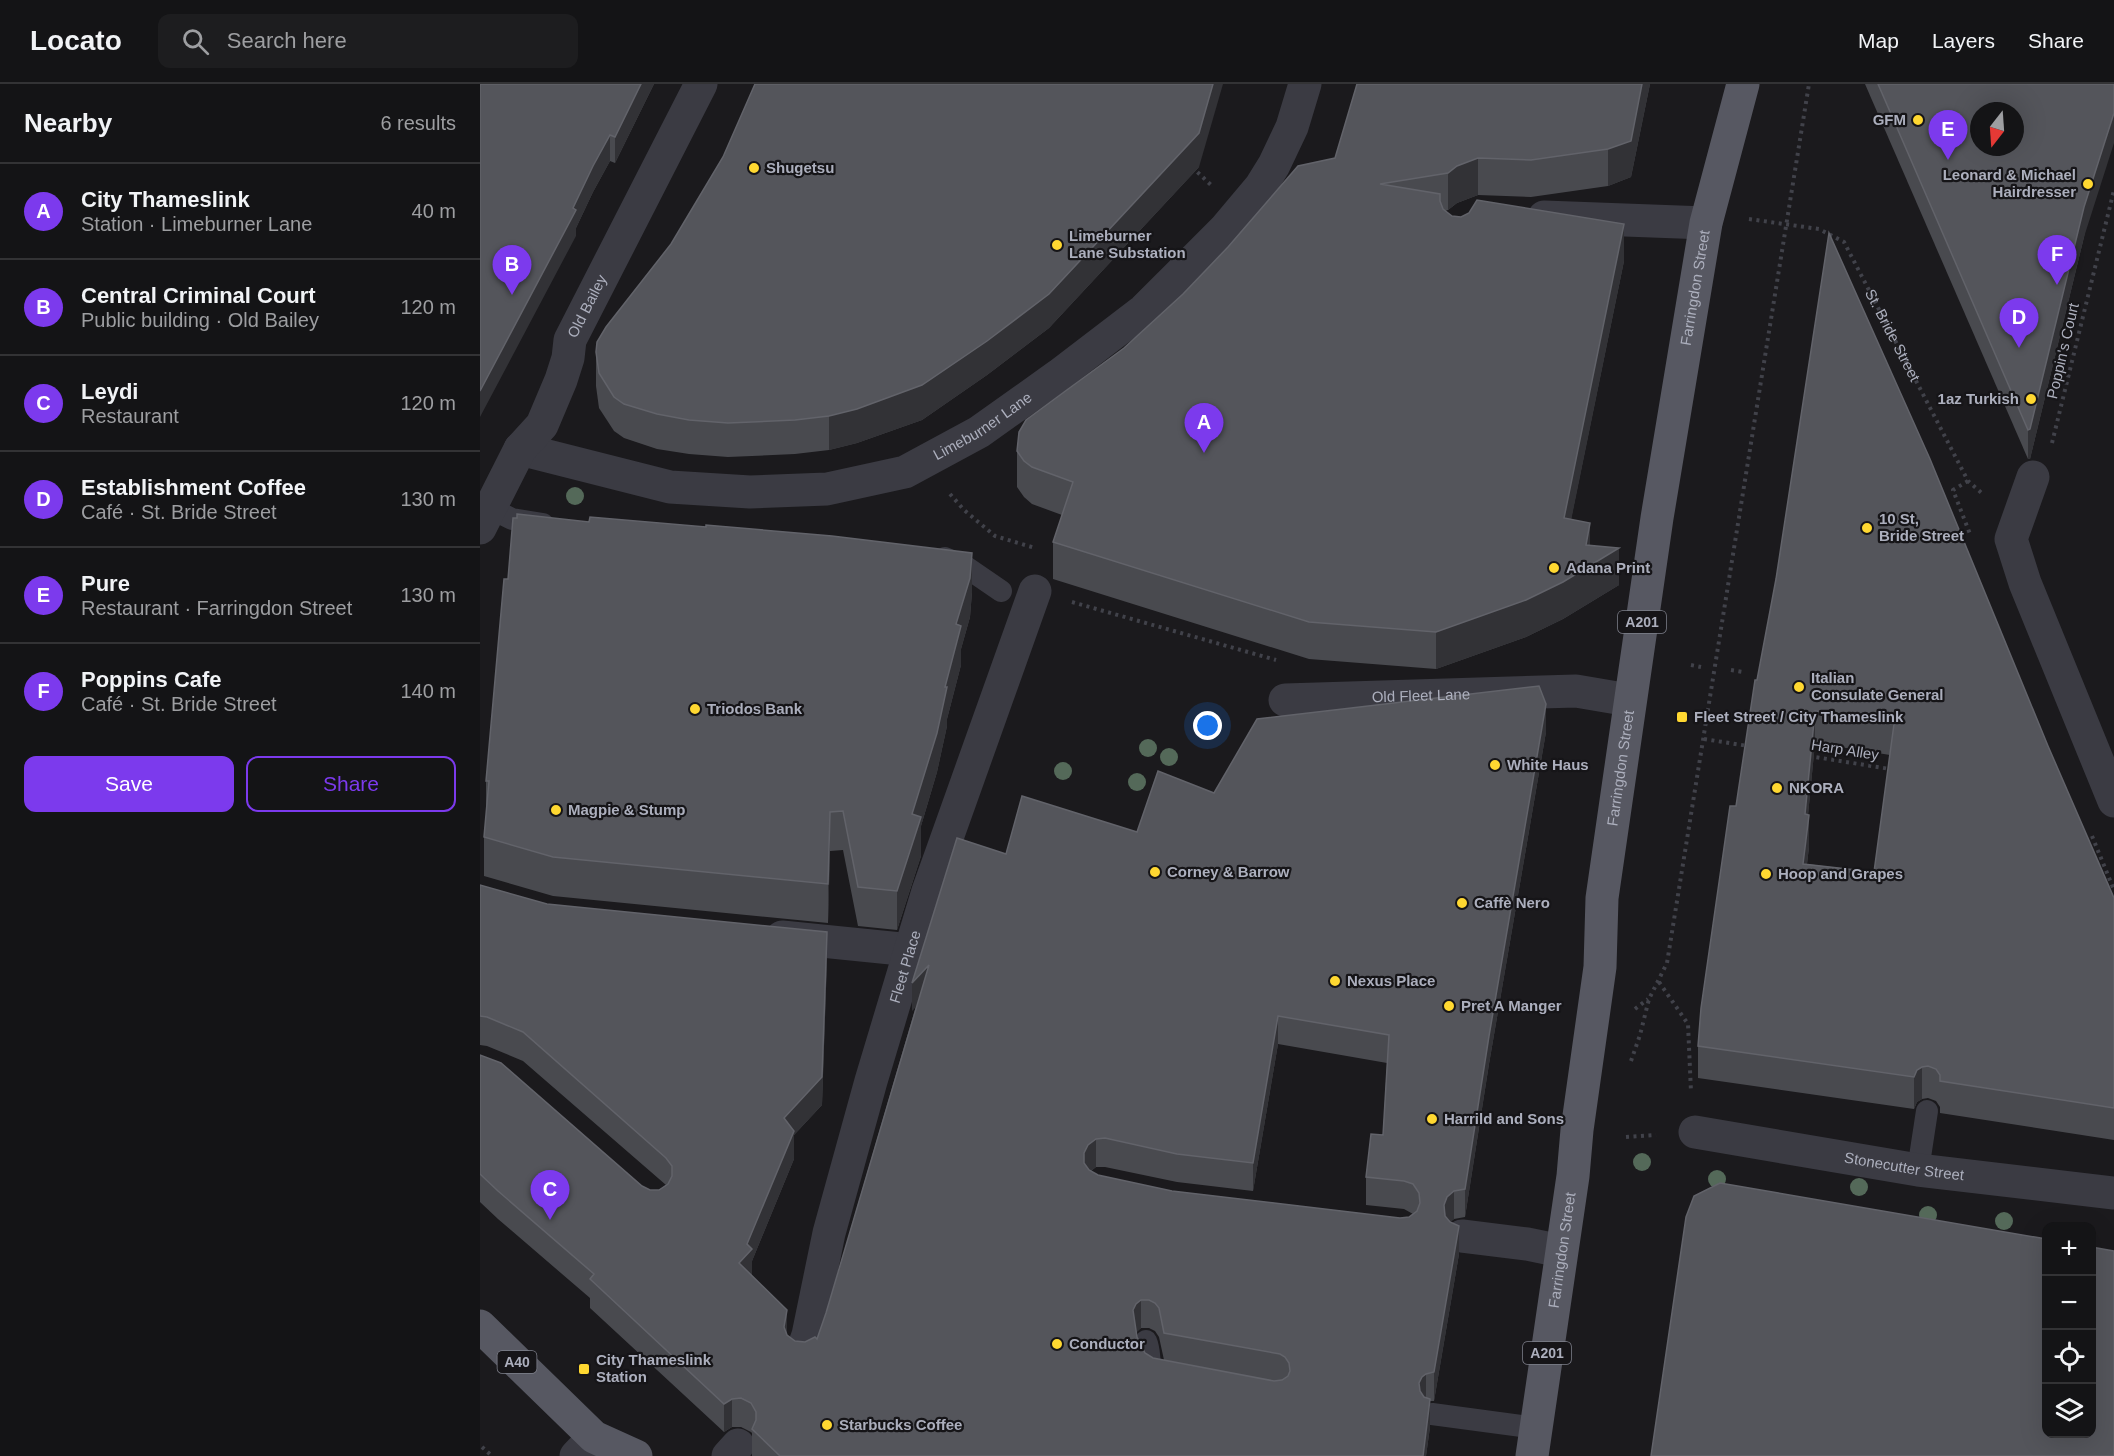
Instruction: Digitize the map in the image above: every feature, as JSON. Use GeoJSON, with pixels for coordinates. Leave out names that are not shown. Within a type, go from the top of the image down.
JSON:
{"type":"FeatureCollection","features":[{"type":"Feature","properties":{"kind":"main road","name":"Farringdon Street"},"geometry":{"type":"LineString","coordinates":[[1534,1442],[1573,1176],[1598,978],[1602,898],[1657,518],[1706,224],[1743,84]]}},
{"type":"Feature","properties":{"kind":"main road","name":"A40"},"geometry":{"type":"LineString","coordinates":[[480,1326],[590,1450],[636,1456]]}},
{"type":"Feature","properties":{"kind":"street","name":"Old Bailey"},"geometry":{"type":"LineString","coordinates":[[485,518],[520,449],[542,425],[561,380],[568,358],[570,340],[701,84]]}},
{"type":"Feature","properties":{"kind":"street","name":"Limeburner Lane"},"geometry":{"type":"LineString","coordinates":[[520,449],[670,486],[750,492],[827,489],[905,472],[979,432],[1059,375],[1143,310],[1224,230],[1261,186],[1292,128],[1305,84]]}},
{"type":"Feature","properties":{"kind":"street"},"geometry":{"type":"LineString","coordinates":[[1512,215],[1706,224]]}},
{"type":"Feature","properties":{"kind":"street"},"geometry":{"type":"LineString","coordinates":[[2033,477],[2011,539],[2025,583],[2114,801]]}},
{"type":"Feature","properties":{"kind":"street","name":"Fleet Place"},"geometry":{"type":"LineString","coordinates":[[802,1352],[808,1335],[829,1233],[871,1081],[928,891],[1035,591]]}},
{"type":"Feature","properties":{"kind":"street","name":"Old Fleet Lane"},"geometry":{"type":"LineString","coordinates":[[1285,700],[1576,691],[1629,700]]}},
{"type":"Feature","properties":{"kind":"street"},"geometry":{"type":"LineString","coordinates":[[747,934],[911,950]]}},
{"type":"Feature","properties":{"kind":"street","name":"Stonecutter Street"},"geometry":{"type":"LineString","coordinates":[[1695,1132],[1918,1170],[2114,1193]]}},
{"type":"Feature","properties":{"kind":"street"},"geometry":{"type":"LineString","coordinates":[[1462,1236],[1527,1244],[1561,1251]]}},
{"type":"Feature","properties":{"kind":"lane"},"geometry":{"type":"LineString","coordinates":[[485,518],[565,526]]}},
{"type":"Feature","properties":{"kind":"lane"},"geometry":{"type":"LineString","coordinates":[[928,553],[966,567],[1001,591]]}},
{"type":"Feature","properties":{"kind":"lane"},"geometry":{"type":"LineString","coordinates":[[1918,1170],[1927,1111]]}},
{"type":"Feature","properties":{"kind":"lane"},"geometry":{"type":"LineString","coordinates":[[1146,1341],[1150,1351],[1151,1368],[1156,1373],[1189,1379]]}},
{"type":"Feature","properties":{"kind":"lane"},"geometry":{"type":"LineString","coordinates":[[1432,1414],[1534,1442]]}},
{"type":"Feature","properties":{"kind":"path"},"geometry":{"type":"LineString","coordinates":[[1649,999],[1659,982],[1669,953],[1809,84]]}},
{"type":"Feature","properties":{"kind":"path"},"geometry":{"type":"LineString","coordinates":[[1187,162],[1212,186]]}},
{"type":"Feature","properties":{"kind":"path","name":"Poppin's Court"},"geometry":{"type":"LineString","coordinates":[[2033,477],[2044,461],[2055,436],[2114,190]]}},
{"type":"Feature","properties":{"kind":"path","name":"St. Bride Street"},"geometry":{"type":"LineString","coordinates":[[1773,222],[1819,229],[1844,242],[1968,481],[1987,498],[2011,539]]}},
{"type":"Feature","properties":{"kind":"path"},"geometry":{"type":"LineString","coordinates":[[950,493],[964,510],[995,536],[1036,548]]}},
{"type":"Feature","properties":{"kind":"path"},"geometry":{"type":"LineString","coordinates":[[1035,591],[1286,663]]}},
{"type":"Feature","properties":{"kind":"path"},"geometry":{"type":"LineString","coordinates":[[1691,665],[1701,667]]}},
{"type":"Feature","properties":{"kind":"path"},"geometry":{"type":"LineString","coordinates":[[1731,670],[1743,672]]}},
{"type":"Feature","properties":{"kind":"path"},"geometry":{"type":"LineString","coordinates":[[1704,739],[1754,747]]}},
{"type":"Feature","properties":{"kind":"path","name":"Harp Alley"},"geometry":{"type":"LineString","coordinates":[[1799,754],[1901,771]]}},
{"type":"Feature","properties":{"kind":"path"},"geometry":{"type":"LineString","coordinates":[[1659,982],[1688,1024],[1695,1132]]}},
{"type":"Feature","properties":{"kind":"path"},"geometry":{"type":"LineString","coordinates":[[482,1447],[492,1456]]}},
{"type":"Feature","properties":{"kind":"building"},"geometry":{"type":"Polygon","coordinates":[[[480,84],[641,84],[615,137],[610,135],[593,166],[573,208],[576,210],[480,391],[480,84]]]}},
{"type":"Feature","properties":{"kind":"building"},"geometry":{"type":"Polygon","coordinates":[[[755,84],[1213,84],[1199,133],[1049,294],[987,341],[922,385],[857,409],[829,416],[795,420],[728,423],[689,420],[657,414],[624,404],[614,397],[599,373],[597,342],[606,327],[671,244],[723,157],[755,84]]]}},
{"type":"Feature","properties":{"kind":"building"},"geometry":{"type":"Polygon","coordinates":[[[1357,84],[1642,84],[1631,141],[1608,149],[1531,160],[1478,158],[1457,166],[1448,173],[1380,184],[1440,194],[1443,209],[1452,216],[1461,217],[1469,213],[1477,200],[1624,224],[1564,518],[1590,523],[1586,545],[1619,548],[1563,582],[1526,600],[1436,632],[1309,622],[1053,542],[1073,482],[1032,467],[1017,451],[1019,432],[1026,420],[1124,348],[1183,294],[1228,247],[1298,166],[1335,158],[1357,84]]]}},
{"type":"Feature","properties":{"kind":"building"},"geometry":{"type":"Polygon","coordinates":[[[1878,84],[2114,84],[2114,113],[2084,207],[2028,430],[1878,84]]]}},
{"type":"Feature","properties":{"kind":"building"},"geometry":{"type":"Polygon","coordinates":[[[1829,233],[1930,459],[2048,746],[2114,898],[2114,1108],[1940,1081],[1940,1075],[1936,1069],[1928,1066],[1917,1070],[1914,1077],[1698,1046],[1701,1008],[1730,806],[1736,806],[1755,680],[1757,680],[1776,579],[1829,233]],[[1815,711],[1805,814],[1809,815],[1803,864],[1874,872],[1894,724],[1815,711]]]}},
{"type":"Feature","properties":{"kind":"building"},"geometry":{"type":"Polygon","coordinates":[[[517,514],[589,522],[590,517],[706,527],[706,525],[832,536],[972,553],[970,578],[956,624],[961,626],[945,687],[947,687],[937,733],[912,814],[921,817],[897,891],[858,887],[843,811],[830,812],[828,884],[553,857],[484,837],[489,781],[486,781],[504,579],[508,579],[513,518],[517,518],[517,514]]]}},
{"type":"Feature","properties":{"kind":"building"},"geometry":{"type":"Polygon","coordinates":[[[1539,686],[1546,704],[1465,1189],[1454,1191],[1447,1197],[1444,1205],[1445,1216],[1450,1222],[1459,1226],[1434,1372],[1426,1374],[1419,1383],[1424,1397],[1430,1399],[1423,1456],[780,1456],[752,1429],[756,1420],[756,1412],[751,1403],[741,1398],[732,1399],[724,1404],[590,1279],[594,1274],[480,1174],[480,1055],[501,1063],[642,1186],[650,1190],[659,1190],[668,1184],[672,1176],[672,1166],[666,1158],[523,1032],[480,1016],[480,885],[547,904],[827,932],[822,1077],[784,1118],[794,1131],[747,1244],[752,1249],[739,1263],[787,1310],[784,1327],[787,1335],[795,1341],[805,1342],[815,1337],[817,1339],[929,965],[912,983],[957,838],[1006,854],[1022,796],[1137,832],[1158,771],[1214,793],[1257,719],[1539,686]],[[1278,1016],[1253,1163],[1177,1154],[1105,1138],[1096,1139],[1088,1145],[1084,1153],[1084,1163],[1089,1170],[1098,1175],[1172,1191],[1400,1218],[1409,1217],[1417,1211],[1420,1203],[1419,1193],[1413,1184],[1366,1177],[1371,1134],[1383,1135],[1389,1035],[1278,1016]],[[1141,1300],[1133,1310],[1137,1337],[1145,1353],[1153,1358],[1274,1381],[1288,1376],[1289,1363],[1280,1354],[1164,1333],[1159,1308],[1149,1300],[1141,1300]]]}},
{"type":"Feature","properties":{"kind":"building"},"geometry":{"type":"Polygon","coordinates":[[[1720,1183],[2042,1238],[2042,1438],[2096,1438],[2096,1248],[2114,1251],[2114,1456],[1651,1456],[1686,1217],[1694,1196],[1720,1183]]]}},
{"type":"Feature","properties":{"kind":"place","name":"GFM"},"geometry":{"type":"Point","coordinates":[1918,120]}},
{"type":"Feature","properties":{"kind":"place","name":"Pure"},"geometry":{"type":"Point","coordinates":[1948,160]}},
{"type":"Feature","properties":{"kind":"place","name":"Shugetsu"},"geometry":{"type":"Point","coordinates":[754,168]}},
{"type":"Feature","properties":{"kind":"place","name":"Leonard & Michael Hairdresser"},"geometry":{"type":"Point","coordinates":[2088,184]}},
{"type":"Feature","properties":{"kind":"place","name":"Limeburner Lane Substation"},"geometry":{"type":"Point","coordinates":[1057,245]}},
{"type":"Feature","properties":{"kind":"place","name":"Poppins Cafe"},"geometry":{"type":"Point","coordinates":[2057,285]}},
{"type":"Feature","properties":{"kind":"place","name":"Central Criminal Court"},"geometry":{"type":"Point","coordinates":[512,295]}},
{"type":"Feature","properties":{"kind":"place","name":"Establishment Coffee"},"geometry":{"type":"Point","coordinates":[2019,348]}},
{"type":"Feature","properties":{"kind":"place","name":"1az Turkish"},"geometry":{"type":"Point","coordinates":[2031,399]}},
{"type":"Feature","properties":{"kind":"place","name":"City Thameslink"},"geometry":{"type":"Point","coordinates":[1204,453]}},
{"type":"Feature","properties":{"kind":"place","name":"10 St, Bride Street"},"geometry":{"type":"Point","coordinates":[1867,528]}},
{"type":"Feature","properties":{"kind":"place","name":"Adana Print"},"geometry":{"type":"Point","coordinates":[1554,568]}},
{"type":"Feature","properties":{"kind":"place","name":"Italian Consulate General"},"geometry":{"type":"Point","coordinates":[1799,687]}},
{"type":"Feature","properties":{"kind":"place","name":"Triodos Bank"},"geometry":{"type":"Point","coordinates":[695,709]}},
{"type":"Feature","properties":{"kind":"place","name":"Fleet Street / City Thameslink"},"geometry":{"type":"Point","coordinates":[1682,717]}},
{"type":"Feature","properties":{"kind":"place","name":"White Haus"},"geometry":{"type":"Point","coordinates":[1495,765]}},
{"type":"Feature","properties":{"kind":"place","name":"NKORA"},"geometry":{"type":"Point","coordinates":[1777,788]}},
{"type":"Feature","properties":{"kind":"place","name":"Magpie & Stump"},"geometry":{"type":"Point","coordinates":[556,810]}},
{"type":"Feature","properties":{"kind":"place","name":"Corney & Barrow"},"geometry":{"type":"Point","coordinates":[1155,872]}},
{"type":"Feature","properties":{"kind":"place","name":"Hoop and Grapes"},"geometry":{"type":"Point","coordinates":[1766,874]}},
{"type":"Feature","properties":{"kind":"place","name":"Caffè Nero"},"geometry":{"type":"Point","coordinates":[1462,903]}},
{"type":"Feature","properties":{"kind":"place","name":"Nexus Place"},"geometry":{"type":"Point","coordinates":[1335,981]}},
{"type":"Feature","properties":{"kind":"place","name":"Pret A Manger"},"geometry":{"type":"Point","coordinates":[1449,1006]}},
{"type":"Feature","properties":{"kind":"place","name":"Harrild and Sons"},"geometry":{"type":"Point","coordinates":[1432,1119]}},
{"type":"Feature","properties":{"kind":"place","name":"Leydi"},"geometry":{"type":"Point","coordinates":[550,1220]}},
{"type":"Feature","properties":{"kind":"place","name":"Conductor"},"geometry":{"type":"Point","coordinates":[1057,1344]}},
{"type":"Feature","properties":{"kind":"place","name":"City Thameslink Station"},"geometry":{"type":"Point","coordinates":[584,1369]}},
{"type":"Feature","properties":{"kind":"place","name":"Starbucks Coffee"},"geometry":{"type":"Point","coordinates":[827,1425]}}]}
